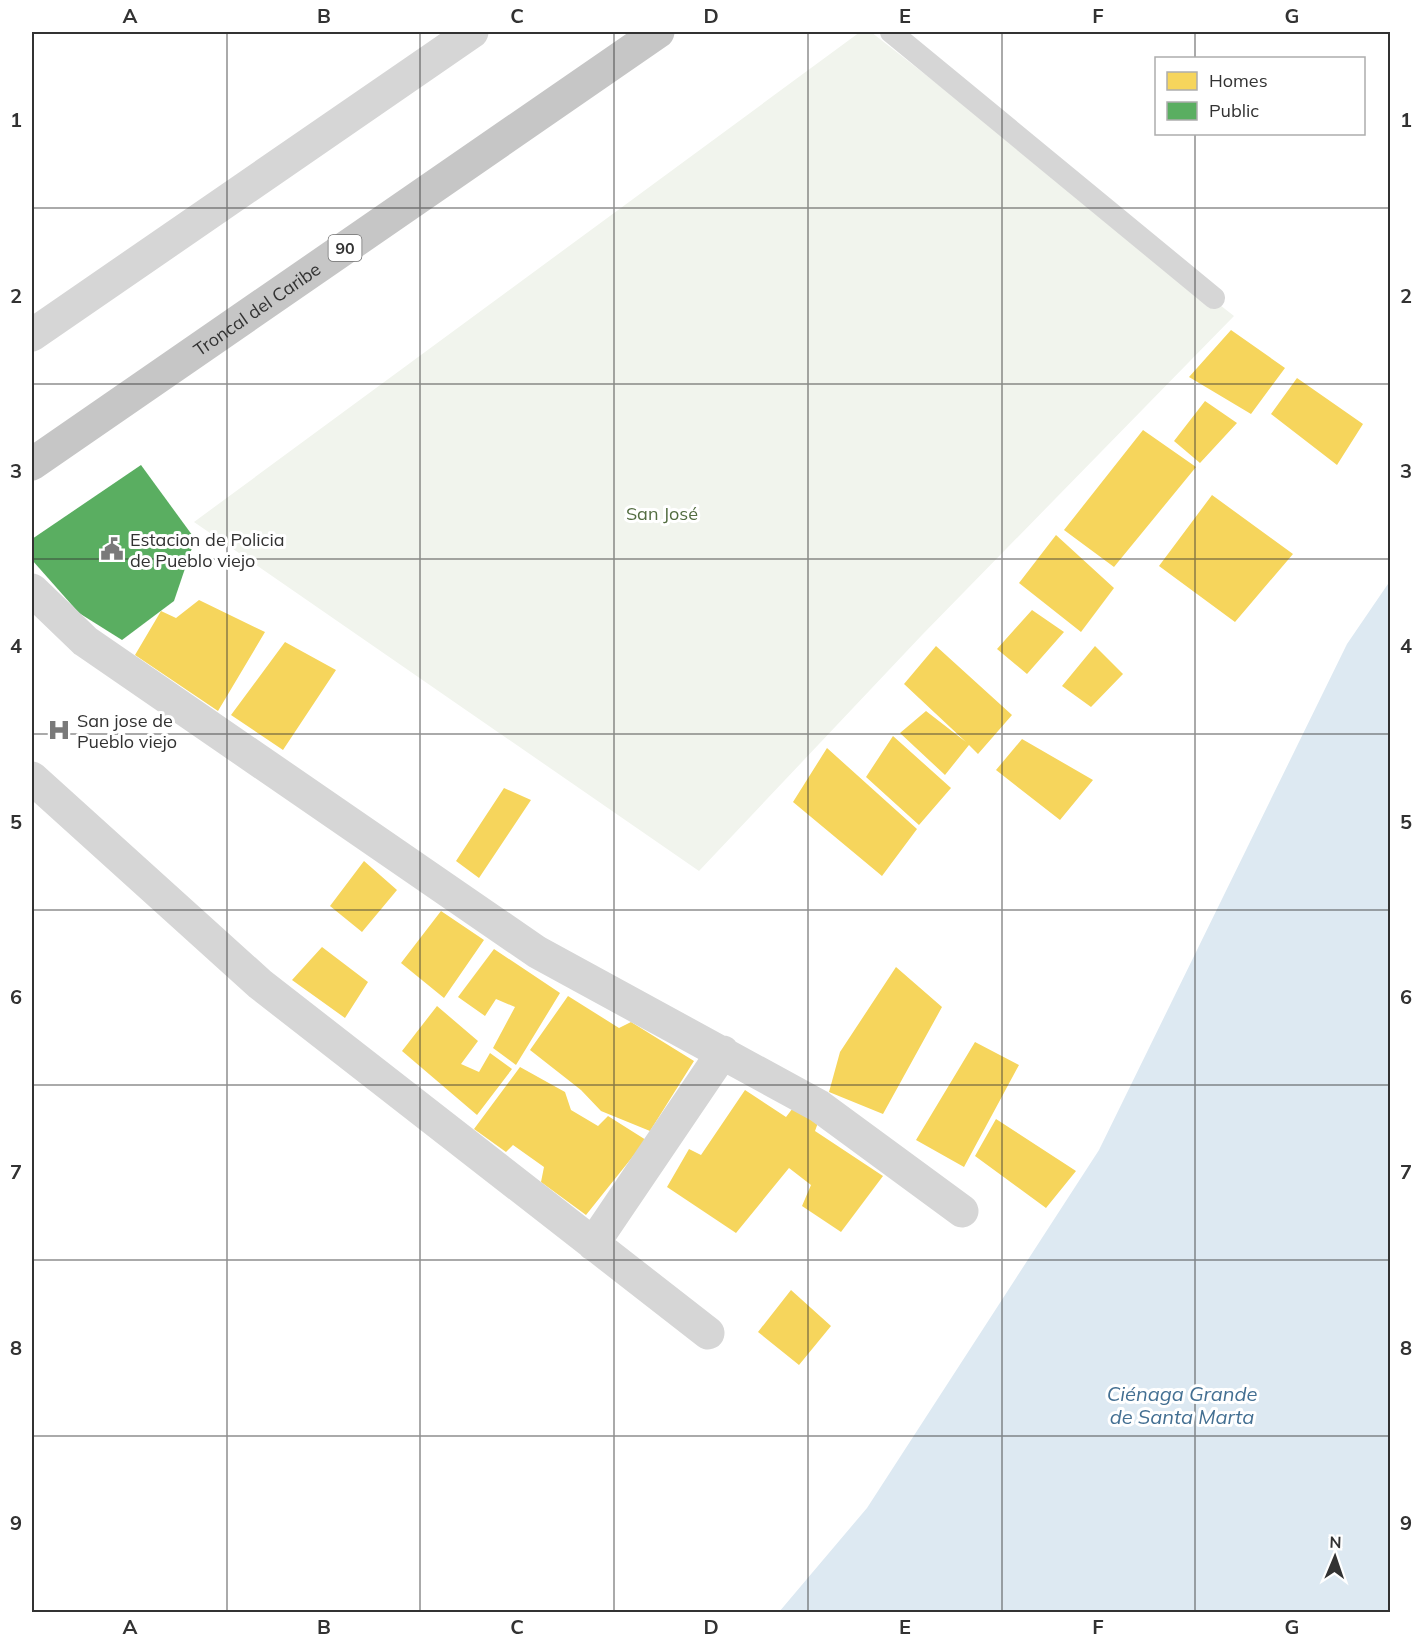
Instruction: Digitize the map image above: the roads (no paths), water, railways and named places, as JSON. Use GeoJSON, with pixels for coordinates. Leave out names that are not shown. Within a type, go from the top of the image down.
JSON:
{"type":"FeatureCollection","features":[{"type":"Feature","properties":{"kind":"highway","name":"Troncal del Caribe"},"geometry":{"type":"LineString","coordinates":[[32,464],[658,32]]}},
{"type":"Feature","properties":{"kind":"street"},"geometry":{"type":"LineString","coordinates":[[32,335],[472,32]]}},
{"type":"Feature","properties":{"kind":"street"},"geometry":{"type":"LineString","coordinates":[[32,590],[85,640],[537,952],[819,1106],[962,1211]]}},
{"type":"Feature","properties":{"kind":"street"},"geometry":{"type":"LineString","coordinates":[[32,778],[260,984],[708,1333]]}},
{"type":"Feature","properties":{"kind":"street"},"geometry":{"type":"LineString","coordinates":[[593,1244],[723,1052]]}},
{"type":"Feature","properties":{"kind":"lane"},"geometry":{"type":"LineString","coordinates":[[891,32],[1214,298]]}},
{"type":"Feature","properties":{"kind":"water","name":"Ciénaga Grande de Santa Marta"},"geometry":{"type":"Polygon","coordinates":[[[1390,581],[1390,1612],[779,1612],[867,1508],[1099,1150],[1347,644],[1390,581]]]}},
{"type":"Feature","properties":{"kind":"place","name":"Estacion de Policia de Pueblo viejo"},"geometry":{"type":"Point","coordinates":[112,549]}},
{"type":"Feature","properties":{"kind":"place","name":"San jose de Pueblo viejo"},"geometry":{"type":"Point","coordinates":[59,730]}},
{"type":"Feature","properties":{"kind":"park label","name":"San José"},"geometry":{"type":"Point","coordinates":[662,513]}}]}
